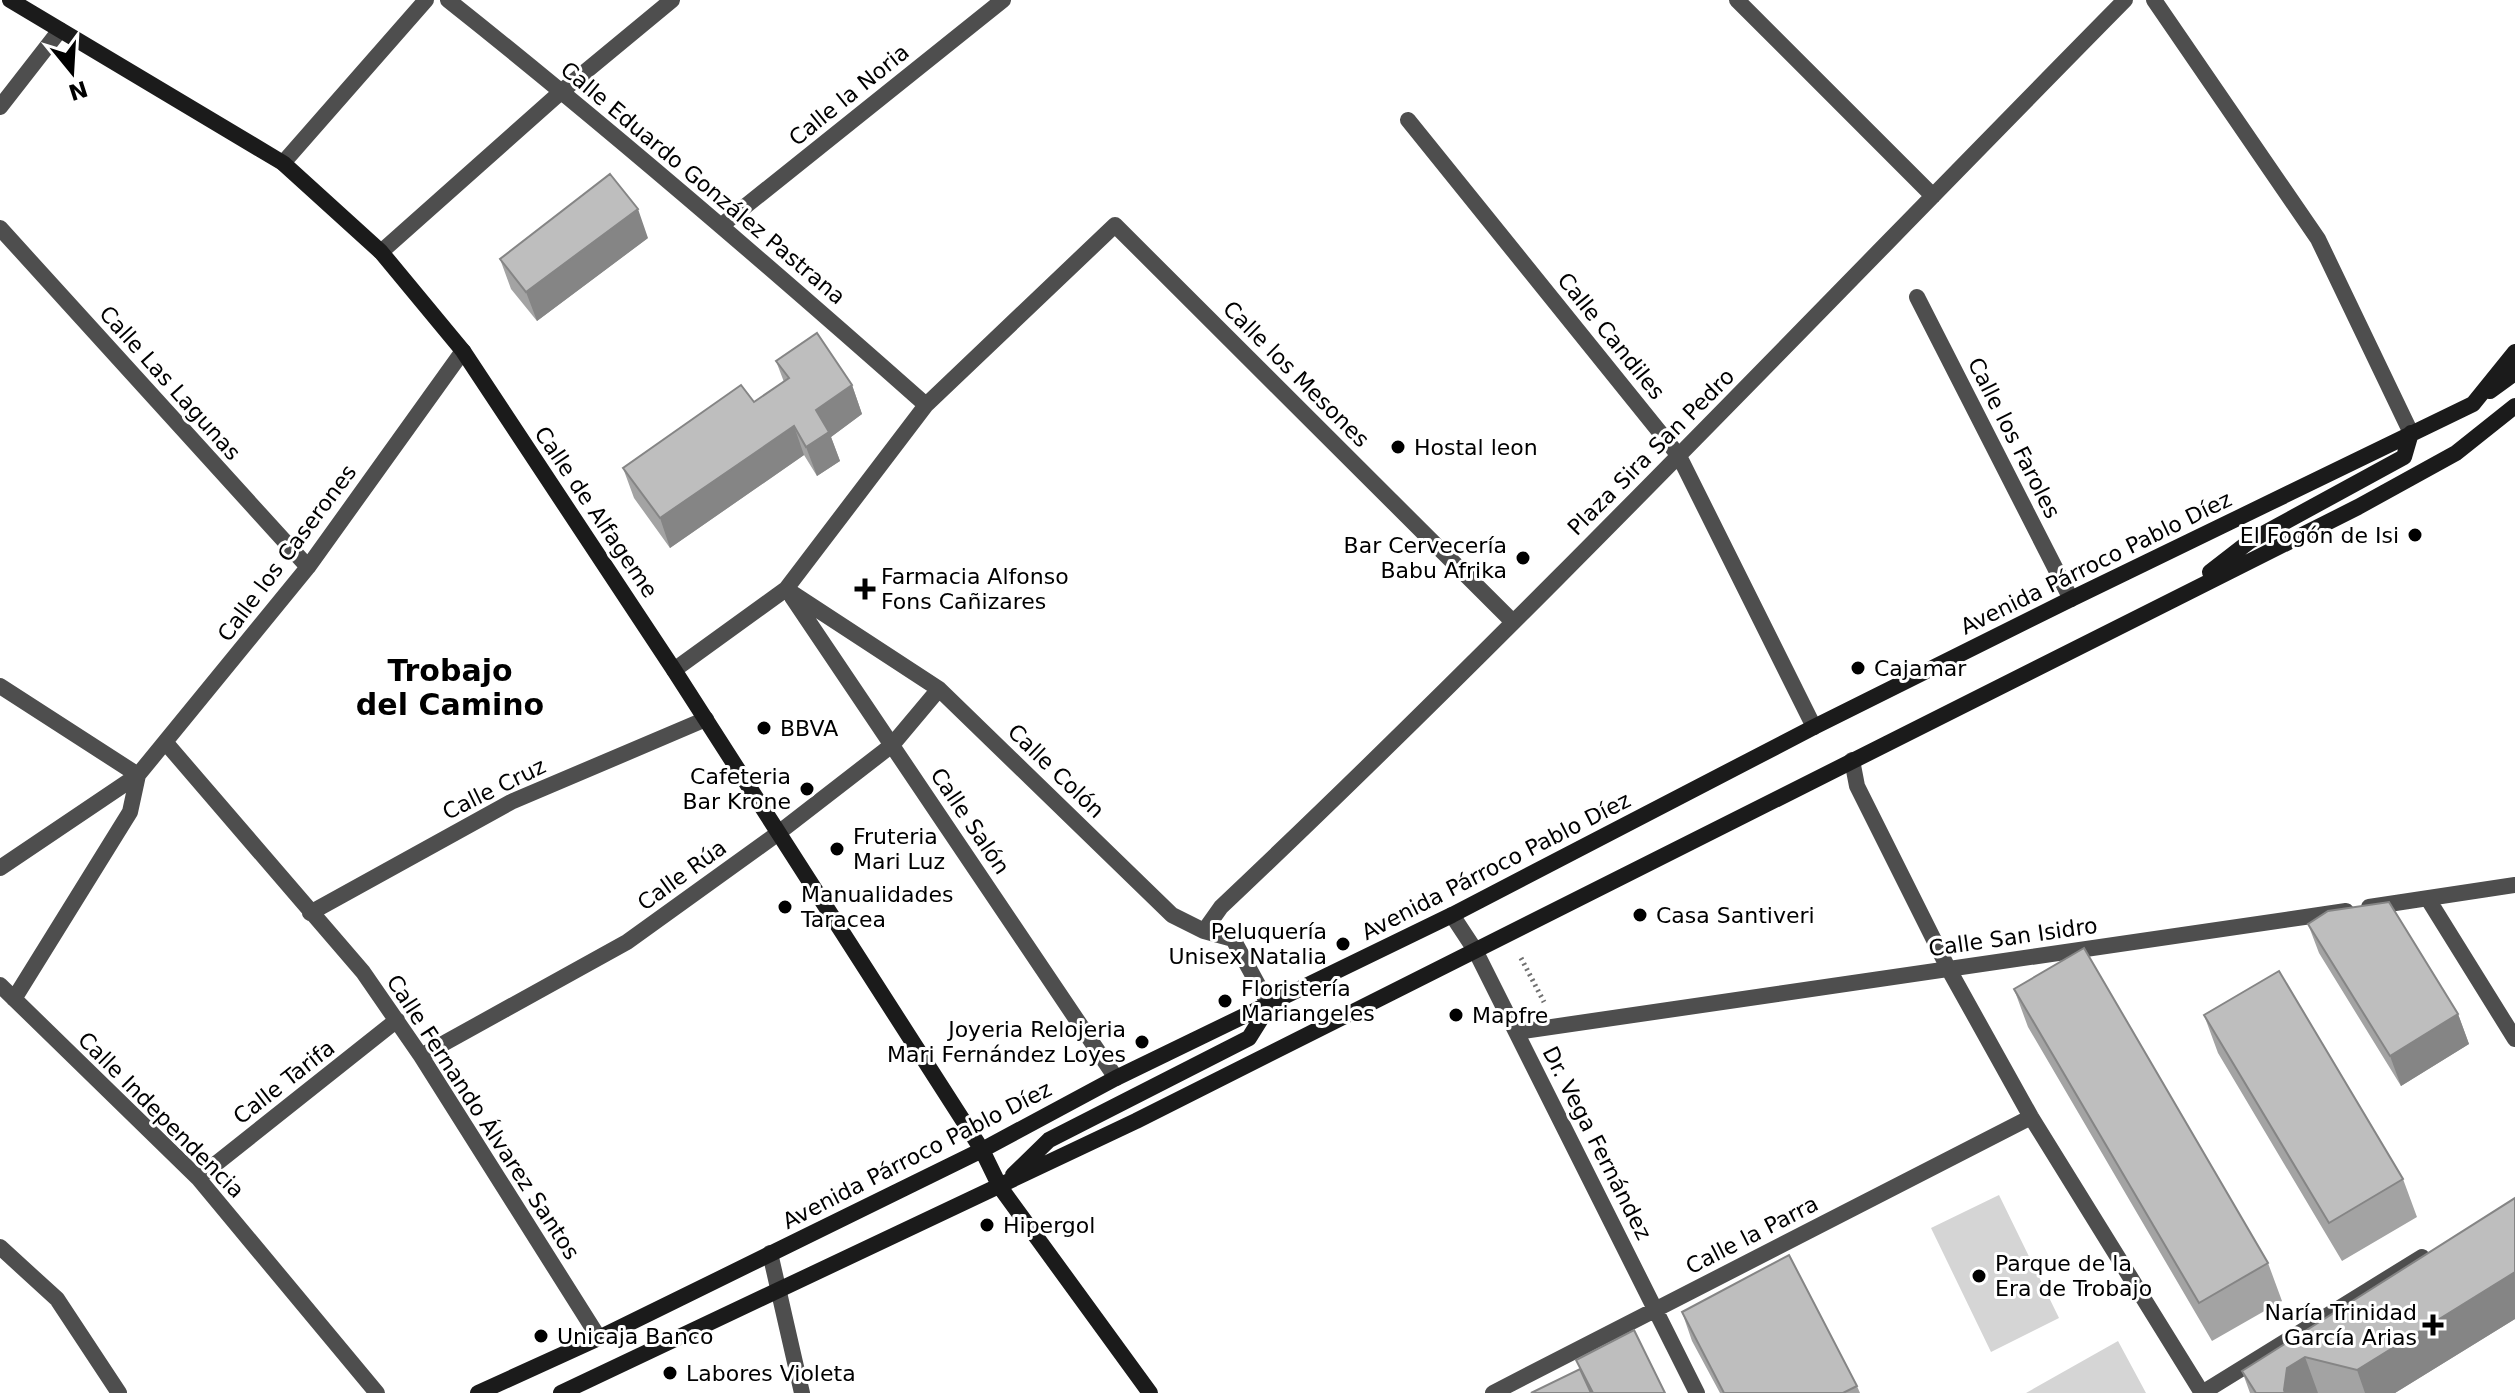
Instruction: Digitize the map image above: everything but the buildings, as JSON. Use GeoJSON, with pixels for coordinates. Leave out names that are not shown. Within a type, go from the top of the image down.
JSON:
{"type":"FeatureCollection","features":[{"type":"Feature","properties":{"kind":"main road","name":"Calle de Alfageme"},"geometry":{"type":"LineString","coordinates":[[10,0],[283,163],[381,252],[463,351],[706,719],[982,1150],[1000,1187],[1150,1393]]}},
{"type":"Feature","properties":{"kind":"main road","name":"Avenida Párroco Pablo Díez"},"geometry":{"type":"LineString","coordinates":[[478,1393],[599,1338],[982,1150],[1116,1078],[1452,915],[1814,727],[2473,404],[2515,352]]}},
{"type":"Feature","properties":{"kind":"main road"},"geometry":{"type":"LineString","coordinates":[[2473,404],[2515,373]]}},
{"type":"Feature","properties":{"kind":"main road"},"geometry":{"type":"LineString","coordinates":[[561,1393],[778,1288],[1000,1187],[2358,507],[2456,453],[2515,406]]}},
{"type":"Feature","properties":{"kind":"main road"},"geometry":{"type":"LineString","coordinates":[[2184,593],[2250,541],[2404,457],[2411,433]]}},
{"type":"Feature","properties":{"kind":"main road"},"geometry":{"type":"LineString","coordinates":[[1000,1187],[1049,1140],[1249,1038],[1269,1005]]}},
{"type":"Feature","properties":{"kind":"street"},"geometry":{"type":"LineString","coordinates":[[283,163],[426,0]]}},
{"type":"Feature","properties":{"kind":"street","name":"Calle Eduardo González Pastrana"},"geometry":{"type":"LineString","coordinates":[[448,0],[722,225],[926,405]]}},
{"type":"Feature","properties":{"kind":"street"},"geometry":{"type":"LineString","coordinates":[[381,252],[562,91],[672,0]]}},
{"type":"Feature","properties":{"kind":"street","name":"Calle la Noria"},"geometry":{"type":"LineString","coordinates":[[722,225],[1003,0]]}},
{"type":"Feature","properties":{"kind":"street"},"geometry":{"type":"LineString","coordinates":[[1737,0],[1933,196]]}},
{"type":"Feature","properties":{"kind":"street","name":"Plaza Sira San Pedro"},"geometry":{"type":"LineString","coordinates":[[1204,931],[1221,907],[1366,770],[1679,456],[2125,0]]}},
{"type":"Feature","properties":{"kind":"street"},"geometry":{"type":"LineString","coordinates":[[2154,0],[2318,239],[2411,433]]}},
{"type":"Feature","properties":{"kind":"street"},"geometry":{"type":"LineString","coordinates":[[0,107],[60,30]]}},
{"type":"Feature","properties":{"kind":"street","name":"Calle Candiles"},"geometry":{"type":"LineString","coordinates":[[1408,120],[1679,456],[1814,727]]}},
{"type":"Feature","properties":{"kind":"street","name":"Calle los Mesones"},"geometry":{"type":"LineString","coordinates":[[926,405],[1115,225],[1513,622]]}},
{"type":"Feature","properties":{"kind":"street","name":"Calle Las Lagunas"},"geometry":{"type":"LineString","coordinates":[[0,228],[308,567]]}},
{"type":"Feature","properties":{"kind":"street","name":"Calle los Faroles"},"geometry":{"type":"LineString","coordinates":[[1917,297],[2071,599]]}},
{"type":"Feature","properties":{"kind":"street","name":"Calle los Caserones"},"geometry":{"type":"LineString","coordinates":[[138,775],[308,567],[463,351]]}},
{"type":"Feature","properties":{"kind":"street"},"geometry":{"type":"LineString","coordinates":[[674,670],[786,589],[926,405]]}},
{"type":"Feature","properties":{"kind":"street","name":"Calle Colón"},"geometry":{"type":"LineString","coordinates":[[786,589],[939,689],[1172,915],[1204,931],[1233,939],[1269,1005]]}},
{"type":"Feature","properties":{"kind":"street","name":"Calle Salón"},"geometry":{"type":"LineString","coordinates":[[786,589],[1116,1078]]}},
{"type":"Feature","properties":{"kind":"street"},"geometry":{"type":"LineString","coordinates":[[0,686],[138,775]]}},
{"type":"Feature","properties":{"kind":"street","name":"Calle Rúa"},"geometry":{"type":"LineString","coordinates":[[421,1056],[627,942],[777,834],[892,745],[939,689]]}},
{"type":"Feature","properties":{"kind":"street","name":"Calle Cruz"},"geometry":{"type":"LineString","coordinates":[[310,913],[511,802],[706,719]]}},
{"type":"Feature","properties":{"kind":"street","name":"Calle Fernando Álvarez Santos"},"geometry":{"type":"LineString","coordinates":[[166,743],[363,972],[421,1056],[599,1338]]}},
{"type":"Feature","properties":{"kind":"street"},"geometry":{"type":"LineString","coordinates":[[1852,760],[1857,786],[1948,968],[2031,1117],[2202,1393],[2434,1249]]}},
{"type":"Feature","properties":{"kind":"street"},"geometry":{"type":"LineString","coordinates":[[0,868],[138,775]]}},
{"type":"Feature","properties":{"kind":"street"},"geometry":{"type":"LineString","coordinates":[[14,999],[130,812],[138,775]]}},
{"type":"Feature","properties":{"kind":"street","name":"Calle San Isidro"},"geometry":{"type":"LineString","coordinates":[[1517,1032],[2515,885]]}},
{"type":"Feature","properties":{"kind":"street"},"geometry":{"type":"LineString","coordinates":[[2428,899],[2515,1039]]}},
{"type":"Feature","properties":{"kind":"street","name":"Dr. Vega Fernández"},"geometry":{"type":"LineString","coordinates":[[1452,915],[1475,950],[1697,1393]]}},
{"type":"Feature","properties":{"kind":"street","name":"Calle Independencia"},"geometry":{"type":"LineString","coordinates":[[0,985],[198,1178],[377,1393]]}},
{"type":"Feature","properties":{"kind":"street","name":"Calle Tarifa"},"geometry":{"type":"LineString","coordinates":[[198,1178],[397,1020]]}},
{"type":"Feature","properties":{"kind":"street","name":"Calle la Parra"},"geometry":{"type":"LineString","coordinates":[[1493,1393],[2031,1117]]}},
{"type":"Feature","properties":{"kind":"street"},"geometry":{"type":"LineString","coordinates":[[0,1247],[57,1299],[119,1393]]}},
{"type":"Feature","properties":{"kind":"street"},"geometry":{"type":"LineString","coordinates":[[770,1253],[802,1393]]}},
{"type":"Feature","properties":{"kind":"shaded area"},"geometry":{"type":"Polygon","coordinates":[[[1999,1195],[2059,1318],[1991,1352],[1931,1228],[1999,1195]]]}},
{"type":"Feature","properties":{"kind":"shaded area"},"geometry":{"type":"Polygon","coordinates":[[[2118,1341],[2146,1393],[2026,1393],[2118,1341]]]}},
{"type":"Feature","properties":{"kind":"place","name":"Hostal leon"},"geometry":{"type":"Point","coordinates":[1398,447]}},
{"type":"Feature","properties":{"kind":"place","name":"El Fogón de Isi"},"geometry":{"type":"Point","coordinates":[2415,535]}},
{"type":"Feature","properties":{"kind":"place","name":"Bar Cervecería Babu Afrika"},"geometry":{"type":"Point","coordinates":[1523,558]}},
{"type":"Feature","properties":{"kind":"place","name":"Farmacia Alfonso Fons Cañizares"},"geometry":{"type":"Point","coordinates":[865,589]}},
{"type":"Feature","properties":{"kind":"place","name":"Cajamar"},"geometry":{"type":"Point","coordinates":[1858,668]}},
{"type":"Feature","properties":{"kind":"place","name":"BBVA"},"geometry":{"type":"Point","coordinates":[764,728]}},
{"type":"Feature","properties":{"kind":"place","name":"Cafeteria Bar Krone"},"geometry":{"type":"Point","coordinates":[807,789]}},
{"type":"Feature","properties":{"kind":"place","name":"Fruteria Mari Luz"},"geometry":{"type":"Point","coordinates":[837,849]}},
{"type":"Feature","properties":{"kind":"place","name":"Manualidades Taracea"},"geometry":{"type":"Point","coordinates":[785,907]}},
{"type":"Feature","properties":{"kind":"place","name":"Casa Santiveri"},"geometry":{"type":"Point","coordinates":[1640,915]}},
{"type":"Feature","properties":{"kind":"place","name":"Peluquería Unisex Natalia"},"geometry":{"type":"Point","coordinates":[1343,944]}},
{"type":"Feature","properties":{"kind":"place","name":"Floristería Mariangeles"},"geometry":{"type":"Point","coordinates":[1225,1001]}},
{"type":"Feature","properties":{"kind":"place","name":"Mapfre"},"geometry":{"type":"Point","coordinates":[1456,1015]}},
{"type":"Feature","properties":{"kind":"place","name":"Joyeria Relojeria Mari Fernández Loyes"},"geometry":{"type":"Point","coordinates":[1142,1042]}},
{"type":"Feature","properties":{"kind":"place","name":"Hipergol"},"geometry":{"type":"Point","coordinates":[987,1225]}},
{"type":"Feature","properties":{"kind":"place","name":"Parque de la Era de Trobajo"},"geometry":{"type":"Point","coordinates":[1979,1276]}},
{"type":"Feature","properties":{"kind":"place","name":"Naría Trinidad García Arias"},"geometry":{"type":"Point","coordinates":[2433,1325]}},
{"type":"Feature","properties":{"kind":"place","name":"Unicaja Banco"},"geometry":{"type":"Point","coordinates":[541,1336]}},
{"type":"Feature","properties":{"kind":"place","name":"Labores Violeta"},"geometry":{"type":"Point","coordinates":[670,1373]}},
{"type":"Feature","properties":{"kind":"district","name":"Trobajo del Camino"},"geometry":{"type":"Point","coordinates":[450,687]}}]}
